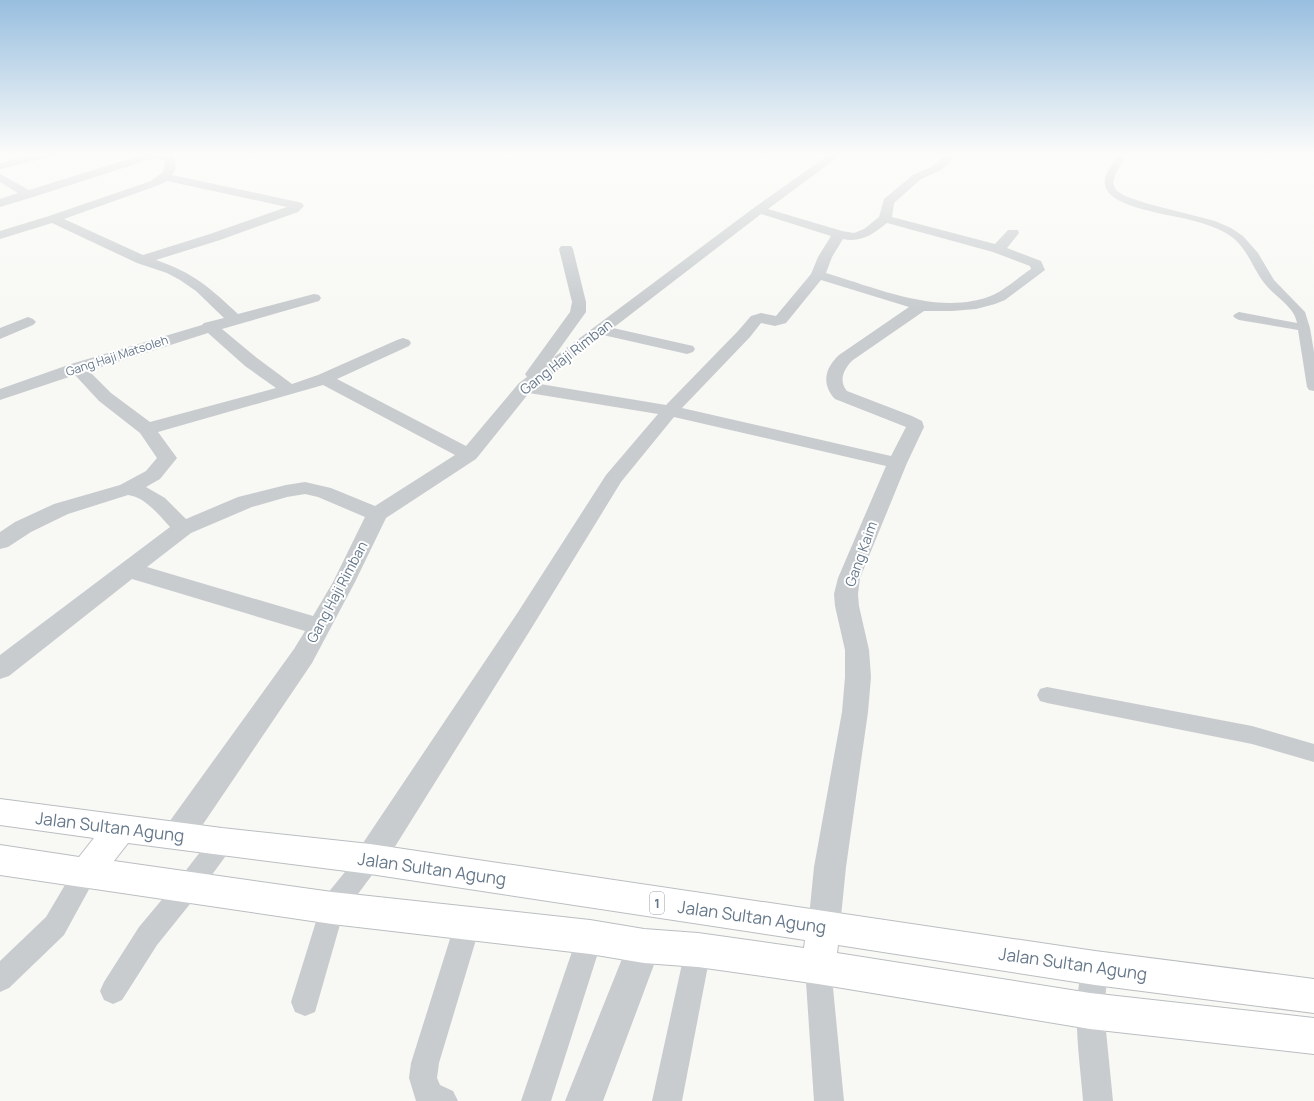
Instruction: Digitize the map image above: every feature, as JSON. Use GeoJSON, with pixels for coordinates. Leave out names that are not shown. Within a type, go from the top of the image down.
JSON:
{"type":"FeatureCollection","features":[{"type":"Feature","properties":{"kind":"highway","name":"Jalan Sultan Agung"},"geometry":{"type":"LineString","coordinates":[[0,812],[222,842],[370,859],[1095,968],[1314,996]]}},
{"type":"Feature","properties":{"kind":"highway"},"geometry":{"type":"LineString","coordinates":[[87,872],[121,828]]}},
{"type":"Feature","properties":{"kind":"highway"},"geometry":{"type":"LineString","coordinates":[[0,860],[189,886],[332,908],[590,937],[644,946],[698,950],[818,967],[1090,1011],[1314,1036]]}},
{"type":"Feature","properties":{"kind":"highway"},"geometry":{"type":"LineString","coordinates":[[818,967],[824,927]]}},
{"type":"Feature","properties":{"kind":"street"},"geometry":{"type":"LineString","coordinates":[[0,236],[93,205]]}},
{"type":"Feature","properties":{"kind":"street"},"geometry":{"type":"LineString","coordinates":[[142,260],[250,224],[298,206],[295,205]]}},
{"type":"Feature","properties":{"kind":"street","name":"Gang Haji Rimban"},"geometry":{"type":"LineString","coordinates":[[178,835],[303,656],[344,582],[377,514],[469,455],[526,387],[765,205]]}},
{"type":"Feature","properties":{"kind":"street"},"geometry":{"type":"LineString","coordinates":[[759,210],[852,238],[859,237],[885,219],[887,205]]}},
{"type":"Feature","properties":{"kind":"street"},"geometry":{"type":"LineString","coordinates":[[53,219],[142,260],[172,270],[185,277],[214,299],[234,319]]}},
{"type":"Feature","properties":{"kind":"street"},"geometry":{"type":"LineString","coordinates":[[818,276],[921,306],[952,307],[990,301],[1000,297],[1038,270],[1036,264],[998,249],[885,219]]}},
{"type":"Feature","properties":{"kind":"street"},"geometry":{"type":"LineString","coordinates":[[998,249],[1013,232]]}},
{"type":"Feature","properties":{"kind":"street"},"geometry":{"type":"LineString","coordinates":[[370,859],[526,618],[613,479],[670,411],[744,334],[756,319],[762,318],[775,321],[781,320],[818,276],[825,257],[839,234]]}},
{"type":"Feature","properties":{"kind":"street"},"geometry":{"type":"LineString","coordinates":[[566,249],[579,302],[578,312],[537,368],[526,387],[670,411],[897,463]]}},
{"type":"Feature","properties":{"kind":"street","name":"Gang Haji Matsoleh"},"geometry":{"type":"LineString","coordinates":[[0,395],[77,368],[209,326],[314,298]]}},
{"type":"Feature","properties":{"kind":"street","name":"Gang Kaim"},"geometry":{"type":"LineString","coordinates":[[824,927],[830,867],[856,712],[858,677],[857,650],[847,606],[846,594],[849,578],[897,463],[915,425],[906,420],[841,395],[837,392],[834,375],[841,361],[921,306]]}},
{"type":"Feature","properties":{"kind":"street"},"geometry":{"type":"LineString","coordinates":[[0,334],[28,322]]}},
{"type":"Feature","properties":{"kind":"street"},"geometry":{"type":"LineString","coordinates":[[209,326],[251,362],[290,390]]}},
{"type":"Feature","properties":{"kind":"street"},"geometry":{"type":"LineString","coordinates":[[600,330],[687,349]]}},
{"type":"Feature","properties":{"kind":"street"},"geometry":{"type":"LineString","coordinates":[[147,429],[290,390],[324,379],[403,343]]}},
{"type":"Feature","properties":{"kind":"street"},"geometry":{"type":"LineString","coordinates":[[0,542],[49,514],[68,506],[127,489],[153,475],[167,458],[147,429],[105,397],[77,368]]}},
{"type":"Feature","properties":{"kind":"street"},"geometry":{"type":"LineString","coordinates":[[324,379],[469,455]]}},
{"type":"Feature","properties":{"kind":"street"},"geometry":{"type":"LineString","coordinates":[[0,669],[183,528],[245,502],[286,491],[305,488],[324,492],[377,514]]}},
{"type":"Feature","properties":{"kind":"street"},"geometry":{"type":"LineString","coordinates":[[127,489],[132,489],[150,496],[183,528]]}},
{"type":"Feature","properties":{"kind":"street"},"geometry":{"type":"LineString","coordinates":[[129,570],[319,626]]}},
{"type":"Feature","properties":{"kind":"street"},"geometry":{"type":"LineString","coordinates":[[584,1101],[644,946]]}},
{"type":"Feature","properties":{"kind":"lane"},"geometry":{"type":"LineString","coordinates":[[1143,205],[1212,223],[1228,230],[1239,238],[1254,255],[1269,282],[1301,314],[1314,387]]}},
{"type":"Feature","properties":{"kind":"lane"},"geometry":{"type":"LineString","coordinates":[[1301,314],[1314,308]]}},
{"type":"Feature","properties":{"kind":"lane"},"geometry":{"type":"LineString","coordinates":[[1238,316],[1304,328]]}},
{"type":"Feature","properties":{"kind":"lane"},"geometry":{"type":"LineString","coordinates":[[1047,695],[1252,735],[1314,753]]}},
{"type":"Feature","properties":{"kind":"lane"},"geometry":{"type":"LineString","coordinates":[[113,991],[148,936],[189,886],[222,842]]}},
{"type":"Feature","properties":{"kind":"lane"},"geometry":{"type":"LineString","coordinates":[[305,1002],[332,908],[370,859]]}},
{"type":"Feature","properties":{"kind":"lane"},"geometry":{"type":"LineString","coordinates":[[0,979],[55,926],[87,872]]}},
{"type":"Feature","properties":{"kind":"lane"},"geometry":{"type":"LineString","coordinates":[[443,1101],[428,1095],[423,1078],[425,1063],[468,923]]}},
{"type":"Feature","properties":{"kind":"lane"},"geometry":{"type":"LineString","coordinates":[[536,1101],[590,937]]}},
{"type":"Feature","properties":{"kind":"lane"},"geometry":{"type":"LineString","coordinates":[[667,1101],[698,950]]}},
{"type":"Feature","properties":{"kind":"lane"},"geometry":{"type":"LineString","coordinates":[[818,967],[829,1101]]}},
{"type":"Feature","properties":{"kind":"lane"},"geometry":{"type":"LineString","coordinates":[[1095,968],[1090,1011],[1098,1101]]}}]}
